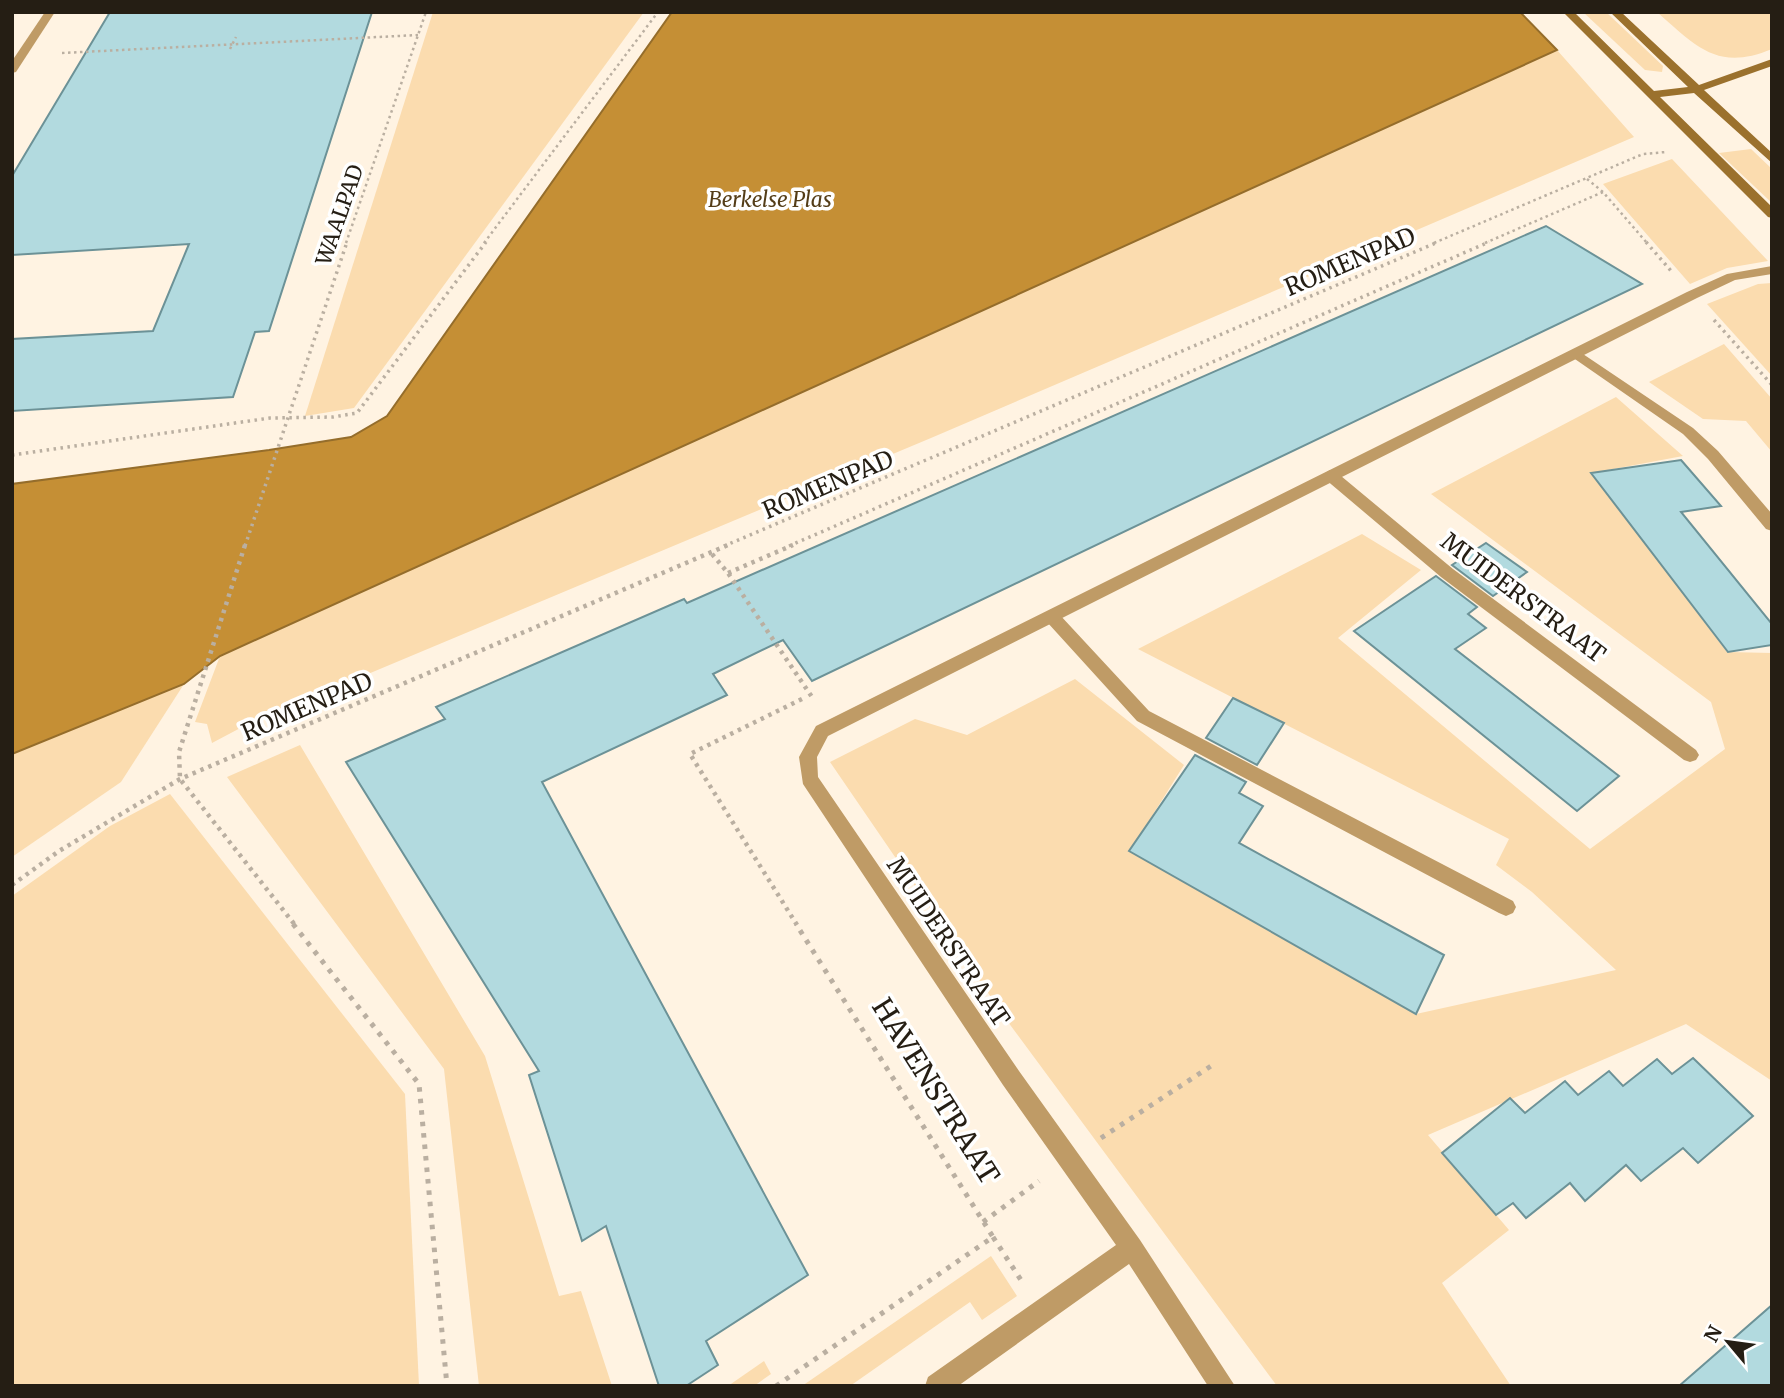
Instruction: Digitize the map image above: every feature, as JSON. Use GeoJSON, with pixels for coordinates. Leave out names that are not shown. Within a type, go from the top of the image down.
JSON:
{"type":"FeatureCollection","features":[{"type":"Feature","properties":{"kind":"street"},"geometry":{"type":"LineString","coordinates":[[12,70],[50,12]]}},
{"type":"Feature","properties":{"kind":"street"},"geometry":{"type":"LineString","coordinates":[[1568,12],[1772,214]]}},
{"type":"Feature","properties":{"kind":"street"},"geometry":{"type":"LineString","coordinates":[[1615,12],[1772,160]]}},
{"type":"Feature","properties":{"kind":"street"},"geometry":{"type":"LineString","coordinates":[[1652,95],[1697,89],[1772,62]]}},
{"type":"Feature","properties":{"kind":"street","name":"MUIDERSTRAAT"},"geometry":{"type":"LineString","coordinates":[[1223,1386],[1132,1248],[1011,1078],[809,779],[808,757],[822,731],[1053,618],[1330,475],[1732,277],[1772,270]]}},
{"type":"Feature","properties":{"kind":"street"},"geometry":{"type":"LineString","coordinates":[[1577,354],[1688,431],[1713,455],[1772,525]]}},
{"type":"Feature","properties":{"kind":"street","name":"MUIDERSTRAAT"},"geometry":{"type":"LineString","coordinates":[[1330,475],[1447,573],[1690,755]]}},
{"type":"Feature","properties":{"kind":"street"},"geometry":{"type":"LineString","coordinates":[[1053,618],[1143,716],[1506,907]]}},
{"type":"Feature","properties":{"kind":"street"},"geometry":{"type":"LineString","coordinates":[[937,1386],[1132,1248]]}},
{"type":"Feature","properties":{"kind":"path","name":"WAALPAD"},"geometry":{"type":"LineString","coordinates":[[180,779],[178,752],[187,722],[283,427],[425,12]]}},
{"type":"Feature","properties":{"kind":"path"},"geometry":{"type":"LineString","coordinates":[[12,454],[261,419],[333,417],[358,412],[658,12]]}},
{"type":"Feature","properties":{"kind":"path"},"geometry":{"type":"LineString","coordinates":[[22,54],[418,35]]}},
{"type":"Feature","properties":{"kind":"path"},"geometry":{"type":"LineString","coordinates":[[230,49],[236,37]]}},
{"type":"Feature","properties":{"kind":"path","name":"ROMENPAD"},"geometry":{"type":"LineString","coordinates":[[12,884],[80,838],[180,779],[1643,154],[1674,151]]}},
{"type":"Feature","properties":{"kind":"path"},"geometry":{"type":"LineString","coordinates":[[728,573],[1603,192]]}},
{"type":"Feature","properties":{"kind":"path"},"geometry":{"type":"LineString","coordinates":[[712,554],[728,573],[832,726]]}},
{"type":"Feature","properties":{"kind":"path","name":"HAVENSTRAAT"},"geometry":{"type":"LineString","coordinates":[[690,754],[1042,1313]]}},
{"type":"Feature","properties":{"kind":"path"},"geometry":{"type":"LineString","coordinates":[[180,779],[419,1084],[447,1386]]}},
{"type":"Feature","properties":{"kind":"path"},"geometry":{"type":"LineString","coordinates":[[776,1386],[993,1237]]}},
{"type":"Feature","properties":{"kind":"shaded area"},"geometry":{"type":"Polygon","coordinates":[[[433,12],[644,12],[354,408],[305,416],[433,12]]]}},
{"type":"Feature","properties":{"kind":"shaded area"},"geometry":{"type":"Polygon","coordinates":[[[1583,12],[1606,12],[1663,66],[1662,72],[1645,70],[1583,12]]]}},
{"type":"Feature","properties":{"kind":"shaded area"},"geometry":{"type":"Polygon","coordinates":[[[1657,12],[1772,12],[1772,49],[1736,58],[1708,52],[1657,12]]]}},
{"type":"Feature","properties":{"kind":"shaded area"},"geometry":{"type":"Polygon","coordinates":[[[1557,50],[1634,137],[931,438],[246,725],[212,743],[207,724],[195,722],[220,656],[1557,50]]]}},
{"type":"Feature","properties":{"kind":"shaded area"},"geometry":{"type":"Polygon","coordinates":[[[1751,149],[1772,169],[1772,203],[1719,153],[1751,149]]]}},
{"type":"Feature","properties":{"kind":"shaded area"},"geometry":{"type":"Polygon","coordinates":[[[1672,159],[1768,261],[1727,268],[1690,284],[1603,184],[1672,159]]]}},
{"type":"Feature","properties":{"kind":"shaded area"},"geometry":{"type":"Polygon","coordinates":[[[1772,283],[1772,376],[1707,304],[1758,284],[1772,283]]]}},
{"type":"Feature","properties":{"kind":"shaded area"},"geometry":{"type":"Polygon","coordinates":[[[1724,344],[1772,399],[1772,452],[1746,421],[1703,419],[1649,382],[1724,344]]]}},
{"type":"Feature","properties":{"kind":"shaded area"},"geometry":{"type":"Polygon","coordinates":[[[1616,397],[1683,456],[1592,473],[1727,652],[1772,653],[1772,1081],[1686,1024],[1428,1135],[1509,1230],[1442,1283],[1511,1386],[1277,1386],[1008,1022],[830,762],[915,719],[967,735],[1075,679],[1184,765],[1130,851],[1416,1014],[1616,970],[1532,892],[1496,865],[1509,839],[1138,649],[1362,534],[1421,570],[1338,638],[1590,849],[1725,749],[1711,702],[1431,494],[1616,397]]]}},
{"type":"Feature","properties":{"kind":"shaded area"},"geometry":{"type":"Polygon","coordinates":[[[184,684],[121,782],[12,857],[12,754],[184,684]]]}},
{"type":"Feature","properties":{"kind":"shaded area"},"geometry":{"type":"Polygon","coordinates":[[[300,745],[485,1056],[559,1296],[581,1291],[612,1386],[479,1386],[444,1069],[227,777],[300,745]]]}},
{"type":"Feature","properties":{"kind":"shaded area"},"geometry":{"type":"Polygon","coordinates":[[[170,794],[405,1094],[419,1386],[12,1386],[12,896],[110,826],[170,794]]]}},
{"type":"Feature","properties":{"kind":"shaded area"},"geometry":{"type":"Polygon","coordinates":[[[991,1256],[1017,1296],[982,1320],[970,1302],[850,1386],[802,1386],[991,1256]]]}},
{"type":"Feature","properties":{"kind":"shaded area"},"geometry":{"type":"Polygon","coordinates":[[[764,1361],[771,1374],[754,1386],[728,1386],[764,1361]]]}},
{"type":"Feature","properties":{"kind":"water","name":"Berkelse Plas"},"geometry":{"type":"Polygon","coordinates":[[[672,12],[1520,12],[1557,50],[220,656],[184,684],[12,754],[12,484],[351,437],[387,416],[672,12]]]}},
{"type":"Feature","properties":{"kind":"building"},"geometry":{"type":"Polygon","coordinates":[[[110,12],[372,12],[269,331],[255,332],[233,397],[12,411],[12,339],[153,331],[189,244],[12,255],[12,176],[110,12]]]}},
{"type":"Feature","properties":{"kind":"building"},"geometry":{"type":"Polygon","coordinates":[[[1546,226],[1642,284],[812,681],[783,640],[713,674],[727,695],[542,782],[808,1275],[706,1341],[718,1365],[686,1386],[659,1386],[606,1226],[582,1241],[529,1075],[539,1071],[346,762],[445,719],[436,707],[684,599],[687,603],[1546,226]]]}},
{"type":"Feature","properties":{"kind":"building"},"geometry":{"type":"Polygon","coordinates":[[[1681,460],[1721,506],[1681,512],[1772,624],[1772,645],[1728,652],[1591,473],[1681,460]]]}},
{"type":"Feature","properties":{"kind":"building"},"geometry":{"type":"Polygon","coordinates":[[[1486,543],[1527,572],[1493,596],[1452,565],[1486,543]]]}},
{"type":"Feature","properties":{"kind":"building"},"geometry":{"type":"Polygon","coordinates":[[[1436,576],[1477,607],[1468,614],[1486,628],[1455,649],[1619,776],[1577,811],[1354,631],[1436,576]]]}},
{"type":"Feature","properties":{"kind":"building"},"geometry":{"type":"Polygon","coordinates":[[[1233,698],[1284,723],[1257,765],[1206,738],[1233,698]]]}},
{"type":"Feature","properties":{"kind":"building"},"geometry":{"type":"Polygon","coordinates":[[[1195,755],[1246,782],[1239,793],[1263,806],[1239,843],[1444,955],[1416,1014],[1129,851],[1195,755]]]}},
{"type":"Feature","properties":{"kind":"building"},"geometry":{"type":"Polygon","coordinates":[[[1693,1058],[1753,1116],[1698,1163],[1683,1148],[1641,1181],[1626,1165],[1585,1201],[1570,1183],[1526,1218],[1513,1203],[1496,1215],[1442,1153],[1510,1098],[1525,1113],[1565,1081],[1578,1095],[1609,1071],[1623,1086],[1657,1059],[1672,1074],[1693,1058]]]}},
{"type":"Feature","properties":{"kind":"building"},"geometry":{"type":"Polygon","coordinates":[[[1772,1305],[1772,1386],[1679,1386],[1772,1305]]]}}]}
